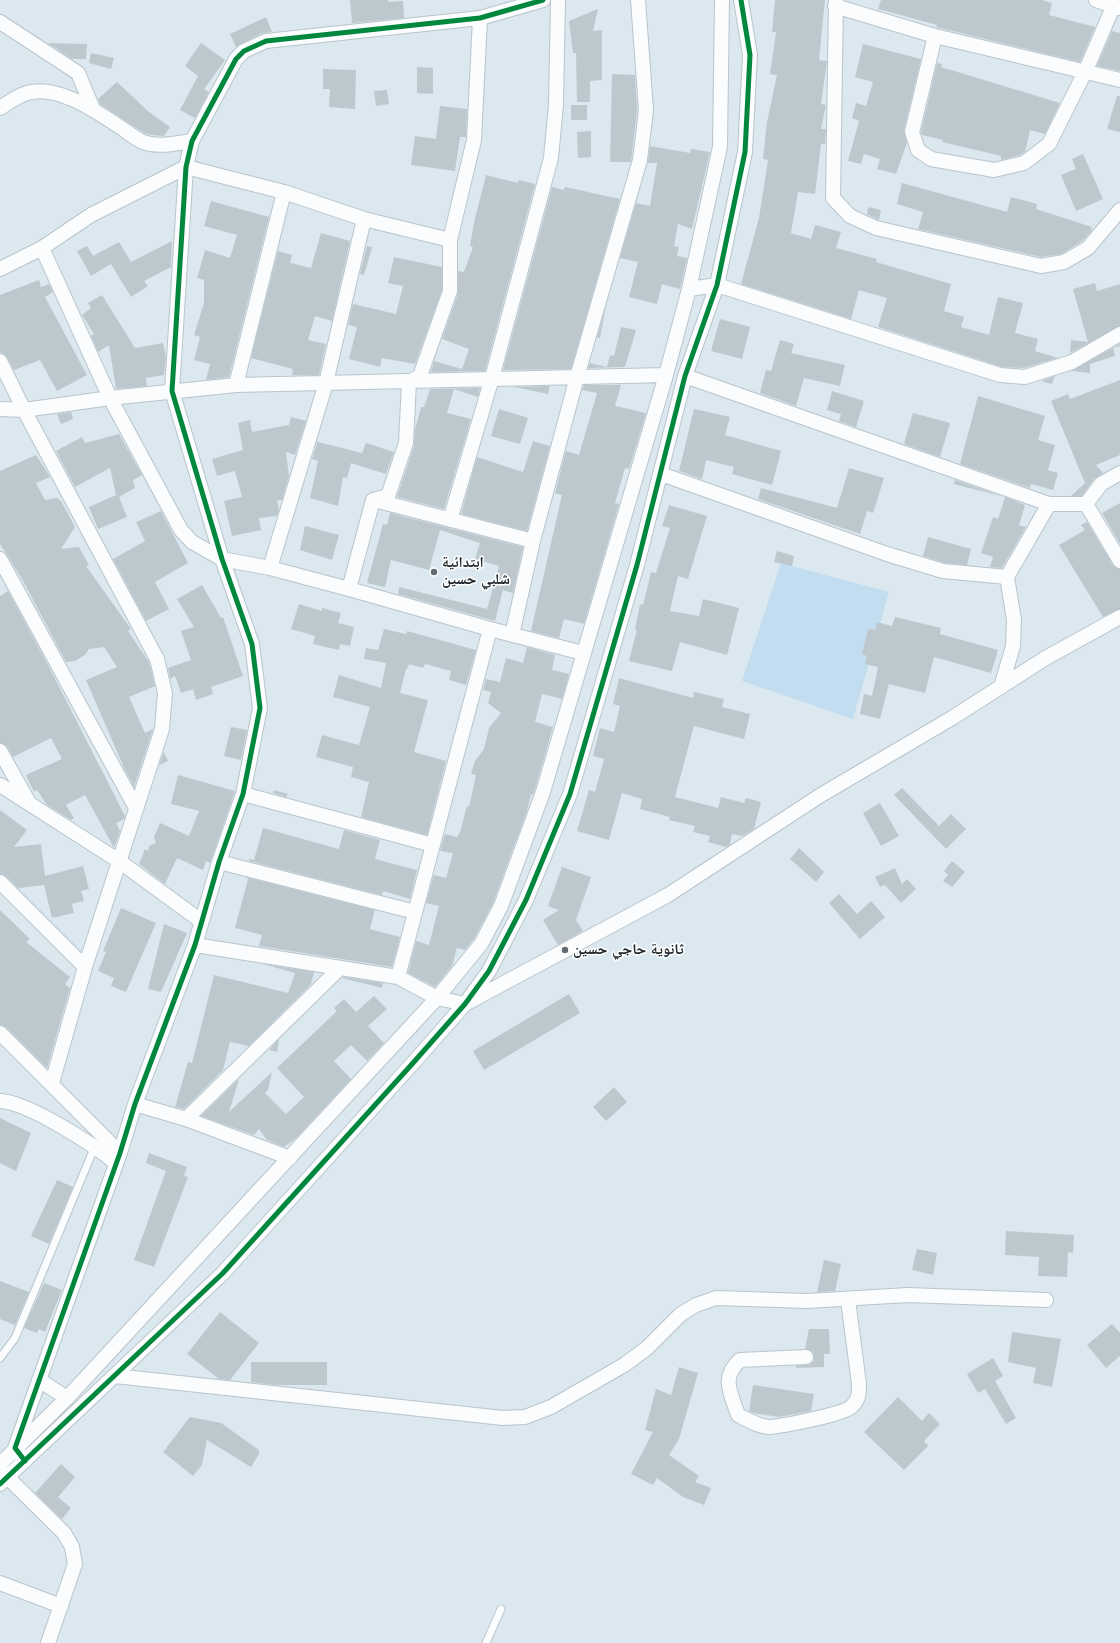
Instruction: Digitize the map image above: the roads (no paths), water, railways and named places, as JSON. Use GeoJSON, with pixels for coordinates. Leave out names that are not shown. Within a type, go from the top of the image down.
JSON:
{"type":"FeatureCollection","features":[{"type":"Feature","properties":{"kind":"street"},"geometry":{"type":"LineString","coordinates":[[15,1448],[136,1104],[195,945],[219,862],[244,794],[260,708],[252,644],[222,559],[172,391],[186,167],[192,140],[236,59],[254,46],[266,41],[282,38],[294,38],[480,18],[543,0]]}},
{"type":"Feature","properties":{"kind":"street"},"geometry":{"type":"LineString","coordinates":[[450,520],[492,378],[551,158],[556,105],[558,0]]}},
{"type":"Feature","properties":{"kind":"street"},"geometry":{"type":"LineString","coordinates":[[512,635],[533,541],[577,377],[640,160],[646,110],[638,0]]}},
{"type":"Feature","properties":{"kind":"street"},"geometry":{"type":"LineString","coordinates":[[0,1464],[67,1398],[437,998],[481,944],[501,906],[543,792],[666,375],[689,289],[720,147],[722,0]]}},
{"type":"Feature","properties":{"kind":"street"},"geometry":{"type":"LineString","coordinates":[[51,1642],[74,1564],[72,1547],[64,1533],[2,1478],[25,1461],[223,1273],[408,1069],[464,1004],[489,971],[526,900],[570,794],[637,565],[685,376],[717,285],[744,152],[750,54],[741,0]]}},
{"type":"Feature","properties":{"kind":"street"},"geometry":{"type":"LineString","coordinates":[[936,36],[912,132],[918,150],[931,159],[994,170],[1024,163],[1049,144],[1117,8],[1096,0]]}},
{"type":"Feature","properties":{"kind":"street"},"geometry":{"type":"LineString","coordinates":[[1120,80],[1086,70],[936,36],[836,3],[833,198],[850,216],[876,228],[1041,266],[1064,262],[1088,248],[1120,210]]}},
{"type":"Feature","properties":{"kind":"street"},"geometry":{"type":"LineString","coordinates":[[409,382],[420,376],[450,291],[450,240],[474,140],[480,18]]}},
{"type":"Feature","properties":{"kind":"street"},"geometry":{"type":"LineString","coordinates":[[0,22],[78,73],[93,109]]}},
{"type":"Feature","properties":{"kind":"street"},"geometry":{"type":"LineString","coordinates":[[0,108],[16,97],[28,93],[41,92],[70,98],[93,109],[142,141],[154,144],[168,144],[192,140]]}},
{"type":"Feature","properties":{"kind":"street"},"geometry":{"type":"LineString","coordinates":[[0,269],[42,248],[91,215],[186,167],[284,192],[364,219],[450,240]]}},
{"type":"Feature","properties":{"kind":"street"},"geometry":{"type":"LineString","coordinates":[[236,385],[284,192]]}},
{"type":"Feature","properties":{"kind":"street"},"geometry":{"type":"LineString","coordinates":[[270,568],[326,383],[364,219]]}},
{"type":"Feature","properties":{"kind":"street"},"geometry":{"type":"LineString","coordinates":[[42,248],[110,398],[181,530],[192,542],[222,559],[270,568],[512,635],[583,653]]}},
{"type":"Feature","properties":{"kind":"street"},"geometry":{"type":"LineString","coordinates":[[689,289],[717,285],[1000,375],[1024,377],[1072,362],[1120,334]]}},
{"type":"Feature","properties":{"kind":"street"},"geometry":{"type":"LineString","coordinates":[[0,361],[24,410],[157,659],[165,693],[162,729],[84,966],[52,1083]]}},
{"type":"Feature","properties":{"kind":"street"},"geometry":{"type":"LineString","coordinates":[[0,409],[24,410],[110,398],[236,385],[666,375]]}},
{"type":"Feature","properties":{"kind":"street"},"geometry":{"type":"LineString","coordinates":[[685,376],[1049,504],[1086,504]]}},
{"type":"Feature","properties":{"kind":"street"},"geometry":{"type":"LineString","coordinates":[[374,500],[388,496],[406,443],[409,382]]}},
{"type":"Feature","properties":{"kind":"street"},"geometry":{"type":"LineString","coordinates":[[1086,504],[1101,484],[1120,473]]}},
{"type":"Feature","properties":{"kind":"street"},"geometry":{"type":"LineString","coordinates":[[661,474],[887,554],[943,571],[1007,578]]}},
{"type":"Feature","properties":{"kind":"street"},"geometry":{"type":"LineString","coordinates":[[374,500],[533,541]]}},
{"type":"Feature","properties":{"kind":"street"},"geometry":{"type":"LineString","coordinates":[[349,589],[374,500]]}},
{"type":"Feature","properties":{"kind":"street"},"geometry":{"type":"LineString","coordinates":[[1001,687],[1013,646],[1014,620],[1007,578],[1049,504]]}},
{"type":"Feature","properties":{"kind":"street"},"geometry":{"type":"LineString","coordinates":[[1086,504],[1120,561]]}},
{"type":"Feature","properties":{"kind":"street"},"geometry":{"type":"LineString","coordinates":[[0,559],[136,808]]}},
{"type":"Feature","properties":{"kind":"street"},"geometry":{"type":"LineString","coordinates":[[195,945],[398,977],[437,998],[464,1004],[668,895],[821,795],[952,718],[1044,659],[1120,617]]}},
{"type":"Feature","properties":{"kind":"street"},"geometry":{"type":"LineString","coordinates":[[398,977],[490,629]]}},
{"type":"Feature","properties":{"kind":"street"},"geometry":{"type":"LineString","coordinates":[[0,751],[29,803]]}},
{"type":"Feature","properties":{"kind":"street"},"geometry":{"type":"LineString","coordinates":[[0,785],[118,862],[201,921]]}},
{"type":"Feature","properties":{"kind":"street"},"geometry":{"type":"LineString","coordinates":[[244,794],[433,845]]}},
{"type":"Feature","properties":{"kind":"street"},"geometry":{"type":"LineString","coordinates":[[219,862],[415,912]]}},
{"type":"Feature","properties":{"kind":"street"},"geometry":{"type":"LineString","coordinates":[[0,882],[84,966]]}},
{"type":"Feature","properties":{"kind":"street"},"geometry":{"type":"LineString","coordinates":[[186,1119],[340,968]]}},
{"type":"Feature","properties":{"kind":"street"},"geometry":{"type":"LineString","coordinates":[[0,1033],[52,1083],[118,1158]]}},
{"type":"Feature","properties":{"kind":"street"},"geometry":{"type":"LineString","coordinates":[[0,1101],[35,1112],[118,1158]]}},
{"type":"Feature","properties":{"kind":"street"},"geometry":{"type":"LineString","coordinates":[[136,1104],[186,1119],[290,1158]]}},
{"type":"Feature","properties":{"kind":"street"},"geometry":{"type":"LineString","coordinates":[[115,1376],[503,1418],[524,1417],[551,1407],[624,1365],[647,1348],[681,1314],[696,1304],[716,1298],[807,1301],[848,1300],[908,1295],[1046,1300]]}},
{"type":"Feature","properties":{"kind":"street"},"geometry":{"type":"LineString","coordinates":[[806,1356],[740,1360],[731,1368],[727,1381],[738,1415],[757,1424],[770,1427],[829,1415],[850,1408],[858,1398],[859,1384],[848,1300]]}},
{"type":"Feature","properties":{"kind":"street"},"geometry":{"type":"LineString","coordinates":[[39,1380],[67,1398]]}},
{"type":"Feature","properties":{"kind":"street"},"geometry":{"type":"LineString","coordinates":[[15,1448],[25,1461]]}},
{"type":"Feature","properties":{"kind":"street"},"geometry":{"type":"LineString","coordinates":[[0,1583],[61,1606]]}},
{"type":"Feature","properties":{"kind":"lane"},"geometry":{"type":"LineString","coordinates":[[0,1358],[15,1338],[95,1146]]}},
{"type":"Feature","properties":{"kind":"lane"},"geometry":{"type":"LineString","coordinates":[[486,1643],[501,1609]]}},
{"type":"Feature","properties":{"kind":"place","name":"ابتدائية شلبي حسين"},"geometry":{"type":"Point","coordinates":[434,572]}},
{"type":"Feature","properties":{"kind":"place","name":"ثانوية حاجي حسين"},"geometry":{"type":"Point","coordinates":[565,950]}}]}
